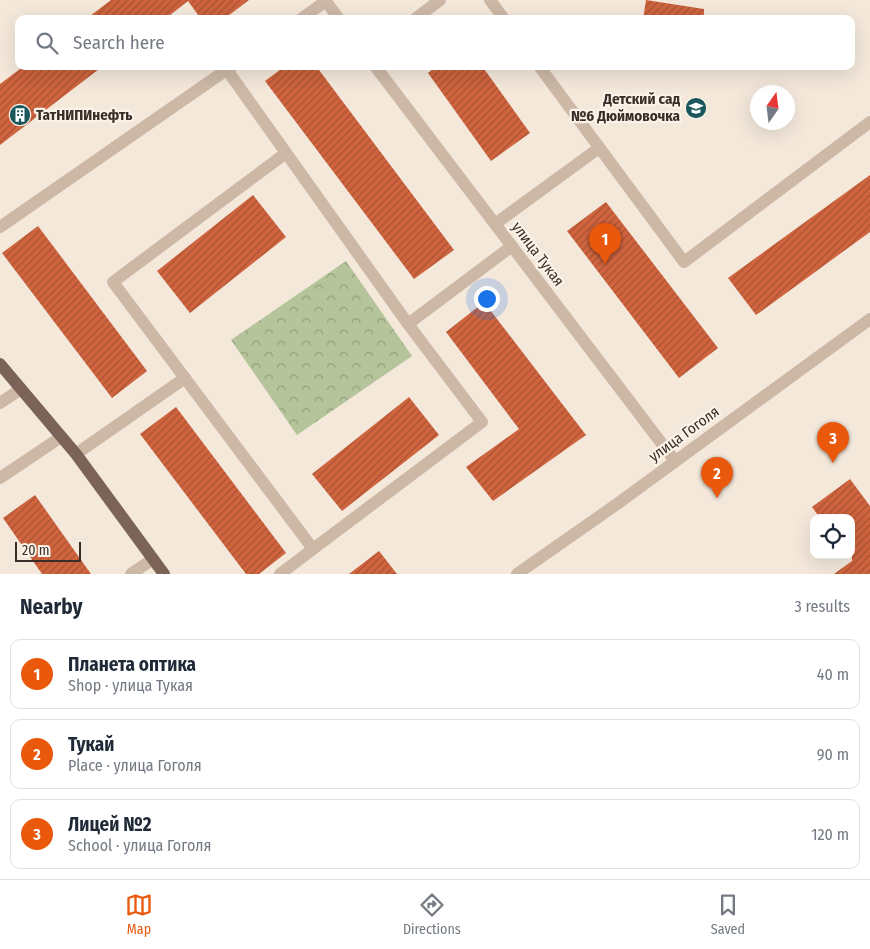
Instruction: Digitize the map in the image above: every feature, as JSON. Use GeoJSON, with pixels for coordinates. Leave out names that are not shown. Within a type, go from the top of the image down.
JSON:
{"type":"FeatureCollection","features":[{"type":"Feature","properties":{"kind":"main road"},"geometry":{"type":"LineString","coordinates":[[0,364],[76,454],[164,574]]}},
{"type":"Feature","properties":{"kind":"street"},"geometry":{"type":"LineString","coordinates":[[420,15],[440,0]]}},
{"type":"Feature","properties":{"kind":"street"},"geometry":{"type":"LineString","coordinates":[[490,0],[501,15]]}},
{"type":"Feature","properties":{"kind":"street"},"geometry":{"type":"LineString","coordinates":[[306,15],[325,1],[336,15]]}},
{"type":"Feature","properties":{"kind":"street"},"geometry":{"type":"LineString","coordinates":[[0,226],[226,70]]}},
{"type":"Feature","properties":{"kind":"street"},"geometry":{"type":"LineString","coordinates":[[230,70],[286,153],[408,324],[482,422],[280,574]]}},
{"type":"Feature","properties":{"kind":"street","name":"улица Тукая"},"geometry":{"type":"LineString","coordinates":[[378,70],[675,461]]}},
{"type":"Feature","properties":{"kind":"street"},"geometry":{"type":"LineString","coordinates":[[542,70],[684,262],[870,122]]}},
{"type":"Feature","properties":{"kind":"street"},"geometry":{"type":"LineString","coordinates":[[495,224],[599,148]]}},
{"type":"Feature","properties":{"kind":"street"},"geometry":{"type":"LineString","coordinates":[[286,153],[113,282],[313,549]]}},
{"type":"Feature","properties":{"kind":"street"},"geometry":{"type":"LineString","coordinates":[[408,324],[512,246]]}},
{"type":"Feature","properties":{"kind":"street","name":"улица Гоголя"},"geometry":{"type":"LineString","coordinates":[[517,574],[870,319]]}},
{"type":"Feature","properties":{"kind":"street"},"geometry":{"type":"LineString","coordinates":[[76,454],[185,378]]}},
{"type":"Feature","properties":{"kind":"street"},"geometry":{"type":"LineString","coordinates":[[0,403],[21,389]]}},
{"type":"Feature","properties":{"kind":"street"},"geometry":{"type":"LineString","coordinates":[[0,478],[61,437]]}},
{"type":"Feature","properties":{"kind":"street"},"geometry":{"type":"LineString","coordinates":[[131,574],[153,559]]}},
{"type":"Feature","properties":{"kind":"green space"},"geometry":{"type":"Polygon","coordinates":[[[346,261],[412,356],[297,435],[231,340],[346,261]]]}},
{"type":"Feature","properties":{"kind":"building"},"geometry":{"type":"Polygon","coordinates":[[[111,0],[249,0],[229,15],[198,15],[188,1],[170,15],[91,15],[111,0]]]}},
{"type":"Feature","properties":{"kind":"building"},"geometry":{"type":"Polygon","coordinates":[[[646,0],[704,9],[704,15],[644,15],[646,0]]]}},
{"type":"Feature","properties":{"kind":"building","name":"ТатНИПИнефть"},"geometry":{"type":"Polygon","coordinates":[[[19,70],[98,70],[0,145],[0,84],[19,70]]]}},
{"type":"Feature","properties":{"kind":"building"},"geometry":{"type":"Polygon","coordinates":[[[280,70],[319,70],[454,250],[414,279],[265,81],[280,70]]]}},
{"type":"Feature","properties":{"kind":"building"},"geometry":{"type":"Polygon","coordinates":[[[432,70],[485,70],[530,133],[491,161],[428,73],[432,70]]]}},
{"type":"Feature","properties":{"kind":"building"},"geometry":{"type":"Polygon","coordinates":[[[870,175],[870,232],[756,315],[728,278],[870,175]]]}},
{"type":"Feature","properties":{"kind":"building"},"geometry":{"type":"Polygon","coordinates":[[[253,195],[286,237],[190,313],[157,271],[253,195]]]}},
{"type":"Feature","properties":{"kind":"building"},"geometry":{"type":"Polygon","coordinates":[[[606,202],[718,348],[679,378],[567,231],[606,202]]]}},
{"type":"Feature","properties":{"kind":"building"},"geometry":{"type":"Polygon","coordinates":[[[38,226],[147,371],[112,398],[2,253],[38,226]]]}},
{"type":"Feature","properties":{"kind":"building"},"geometry":{"type":"Polygon","coordinates":[[[484,302],[586,435],[493,501],[466,467],[519,429],[446,332],[484,302]]]}},
{"type":"Feature","properties":{"kind":"building"},"geometry":{"type":"Polygon","coordinates":[[[409,397],[439,435],[342,511],[312,474],[409,397]]]}},
{"type":"Feature","properties":{"kind":"building"},"geometry":{"type":"Polygon","coordinates":[[[176,407],[286,553],[259,574],[246,574],[140,434],[176,407]]]}},
{"type":"Feature","properties":{"kind":"building"},"geometry":{"type":"Polygon","coordinates":[[[850,479],[870,506],[870,574],[834,574],[852,561],[852,559],[855,559],[855,514],[817,514],[812,507],[850,479]]]}},
{"type":"Feature","properties":{"kind":"building"},"geometry":{"type":"Polygon","coordinates":[[[35,495],[91,574],[42,574],[3,518],[35,495]]]}},
{"type":"Feature","properties":{"kind":"building"},"geometry":{"type":"Polygon","coordinates":[[[379,551],[397,574],[349,574],[379,551]]]}},
{"type":"Feature","properties":{"kind":"place","name":"Детский сад №6 Дюймовочка"},"geometry":{"type":"Point","coordinates":[696,108]}},
{"type":"Feature","properties":{"kind":"place","name":"ТатНИПИнефть"},"geometry":{"type":"Point","coordinates":[20,115]}},
{"type":"Feature","properties":{"kind":"place","name":"Планета оптика"},"geometry":{"type":"Point","coordinates":[605,264]}},
{"type":"Feature","properties":{"kind":"place","name":"Лицей №2"},"geometry":{"type":"Point","coordinates":[833,463]}},
{"type":"Feature","properties":{"kind":"place","name":"Тукай"},"geometry":{"type":"Point","coordinates":[717,498]}}]}
